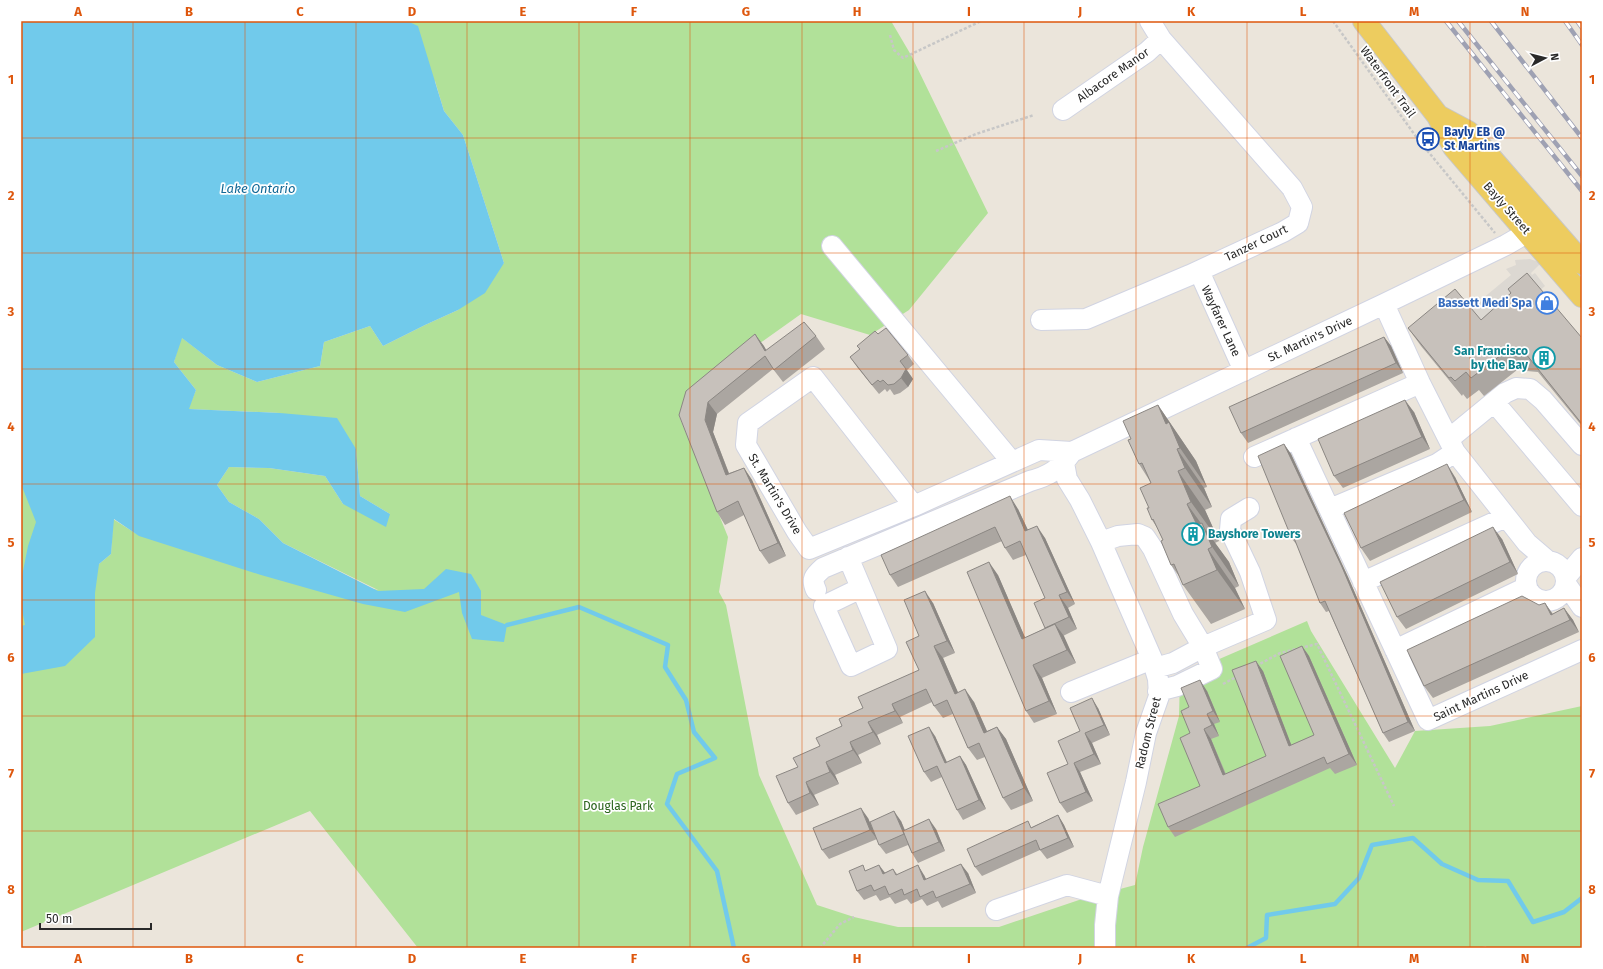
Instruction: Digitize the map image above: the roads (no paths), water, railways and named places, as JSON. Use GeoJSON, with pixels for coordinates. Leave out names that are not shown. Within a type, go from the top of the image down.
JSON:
{"type":"FeatureCollection","features":[{"type":"Feature","properties":{"kind":"main road","name":"Bayly Street"},"geometry":{"type":"LineString","coordinates":[[1364,21],[1438,116],[1454,147],[1537,228],[1582,263]]}},
{"type":"Feature","properties":{"kind":"main road","name":"Bayly Street"},"geometry":{"type":"LineString","coordinates":[[1537,228],[1582,296]]}},
{"type":"Feature","properties":{"kind":"street","name":"Tanzer Court"},"geometry":{"type":"LineString","coordinates":[[1041,320],[1086,320],[1283,232],[1298,222],[1302,207],[1292,188],[1161,39],[1150,21]]}},
{"type":"Feature","properties":{"kind":"street","name":"Albacore Manor"},"geometry":{"type":"LineString","coordinates":[[1063,110],[1147,52],[1161,39]]}},
{"type":"Feature","properties":{"kind":"street","name":"St. Martin's Drive"},"geometry":{"type":"LineString","coordinates":[[816,590],[813,583],[816,574],[823,568],[1046,476],[1068,457],[1506,245],[1537,228]]}},
{"type":"Feature","properties":{"kind":"street"},"geometry":{"type":"LineString","coordinates":[[832,246],[1012,462]]}},
{"type":"Feature","properties":{"kind":"street","name":"Wayfarer Lane"},"geometry":{"type":"LineString","coordinates":[[1198,271],[1244,371]]}},
{"type":"Feature","properties":{"kind":"street"},"geometry":{"type":"LineString","coordinates":[[1384,304],[1420,383],[1452,446],[1527,543],[1565,577]]}},
{"type":"Feature","properties":{"kind":"street","name":"St. Martin's Drive"},"geometry":{"type":"LineString","coordinates":[[914,506],[813,377],[748,423],[746,444],[797,532],[809,549],[914,506],[1039,450],[1068,457]]}},
{"type":"Feature","properties":{"kind":"street"},"geometry":{"type":"LineString","coordinates":[[1254,457],[1420,383]]}},
{"type":"Feature","properties":{"kind":"street"},"geometry":{"type":"LineString","coordinates":[[1330,509],[1437,464],[1494,402],[1505,393],[1516,388],[1530,389],[1543,400],[1582,445]]}},
{"type":"Feature","properties":{"kind":"street"},"geometry":{"type":"LineString","coordinates":[[1494,402],[1582,506]]}},
{"type":"Feature","properties":{"kind":"street","name":"Saint Martins Drive"},"geometry":{"type":"LineString","coordinates":[[1296,438],[1428,720],[1582,650]]}},
{"type":"Feature","properties":{"kind":"street","name":"Radom Street"},"geometry":{"type":"LineString","coordinates":[[1068,457],[1067,479],[1102,542],[1158,679],[1159,696],[1146,733],[1136,782],[1108,896],[1104,925],[1105,948]]}},
{"type":"Feature","properties":{"kind":"street"},"geometry":{"type":"LineString","coordinates":[[1071,692],[1153,664],[1173,663],[1203,647],[1266,620],[1250,572],[1230,530],[1231,518],[1248,508]]}},
{"type":"Feature","properties":{"kind":"street"},"geometry":{"type":"LineString","coordinates":[[1364,582],[1506,516]]}},
{"type":"Feature","properties":{"kind":"street"},"geometry":{"type":"LineString","coordinates":[[1102,542],[1118,536],[1138,534],[1145,537],[1153,548],[1183,614],[1203,647],[1212,669],[1177,686],[1158,691]]}},
{"type":"Feature","properties":{"kind":"street"},"geometry":{"type":"LineString","coordinates":[[848,558],[861,588]]}},
{"type":"Feature","properties":{"kind":"street"},"geometry":{"type":"LineString","coordinates":[[1529,570],[1565,577],[1554,599],[1540,600],[1531,594],[1527,587],[1527,576],[1529,570]]}},
{"type":"Feature","properties":{"kind":"street"},"geometry":{"type":"LineString","coordinates":[[1395,650],[1527,587]]}},
{"type":"Feature","properties":{"kind":"street"},"geometry":{"type":"LineString","coordinates":[[996,910],[1067,885],[1108,896]]}},
{"type":"Feature","properties":{"kind":"water","name":"Lake Ontario"},"geometry":{"type":"Polygon","coordinates":[[[21,21],[407,21],[418,26],[444,111],[463,135],[504,263],[485,293],[458,310],[383,346],[370,326],[324,342],[320,366],[257,382],[217,365],[182,338],[174,362],[196,390],[189,409],[280,413],[337,418],[356,449],[360,496],[390,514],[386,527],[343,504],[325,476],[269,468],[229,467],[217,485],[229,502],[259,519],[283,543],[378,591],[424,589],[446,569],[471,574],[481,591],[481,615],[507,625],[504,642],[472,639],[462,613],[459,592],[405,612],[363,604],[261,575],[139,536],[114,519],[111,554],[99,564],[95,593],[95,637],[65,666],[21,674],[21,626],[25,625],[21,605],[21,581],[28,546],[36,522],[21,484],[21,21]]]}},
{"type":"Feature","properties":{"kind":"waterway"},"geometry":{"type":"LineString","coordinates":[[507,625],[579,607],[668,645],[665,667],[686,700],[694,732],[715,758],[677,774],[667,804],[717,871],[734,948]]}},
{"type":"Feature","properties":{"kind":"waterway"},"geometry":{"type":"LineString","coordinates":[[1247,948],[1266,938],[1267,915],[1335,904],[1359,878],[1372,845],[1413,838],[1442,864],[1478,880],[1508,881],[1533,922],[1564,912],[1582,898]]}},
{"type":"Feature","properties":{"kind":"railway"},"geometry":{"type":"LineString","coordinates":[[1446,21],[1582,191]]}},
{"type":"Feature","properties":{"kind":"railway"},"geometry":{"type":"LineString","coordinates":[[1458,21],[1582,176]]}},
{"type":"Feature","properties":{"kind":"railway"},"geometry":{"type":"LineString","coordinates":[[1491,21],[1582,138]]}},
{"type":"Feature","properties":{"kind":"railway"},"geometry":{"type":"LineString","coordinates":[[1565,21],[1582,45]]}},
{"type":"Feature","properties":{"kind":"railway"},"geometry":{"type":"LineString","coordinates":[[1577,21],[1582,28]]}},
{"type":"Feature","properties":{"kind":"place","name":"Bayly EB @ St Martins"},"geometry":{"type":"Point","coordinates":[1428,139]}},
{"type":"Feature","properties":{"kind":"place","name":"Bassett Medi Spa"},"geometry":{"type":"Point","coordinates":[1547,303]}},
{"type":"Feature","properties":{"kind":"place","name":"San Francisco by the Bay"},"geometry":{"type":"Point","coordinates":[1544,358]}},
{"type":"Feature","properties":{"kind":"place","name":"Bayshore Towers"},"geometry":{"type":"Point","coordinates":[1193,534]}},
{"type":"Feature","properties":{"kind":"park label","name":"Douglas Park"},"geometry":{"type":"Point","coordinates":[618,806]}}]}
